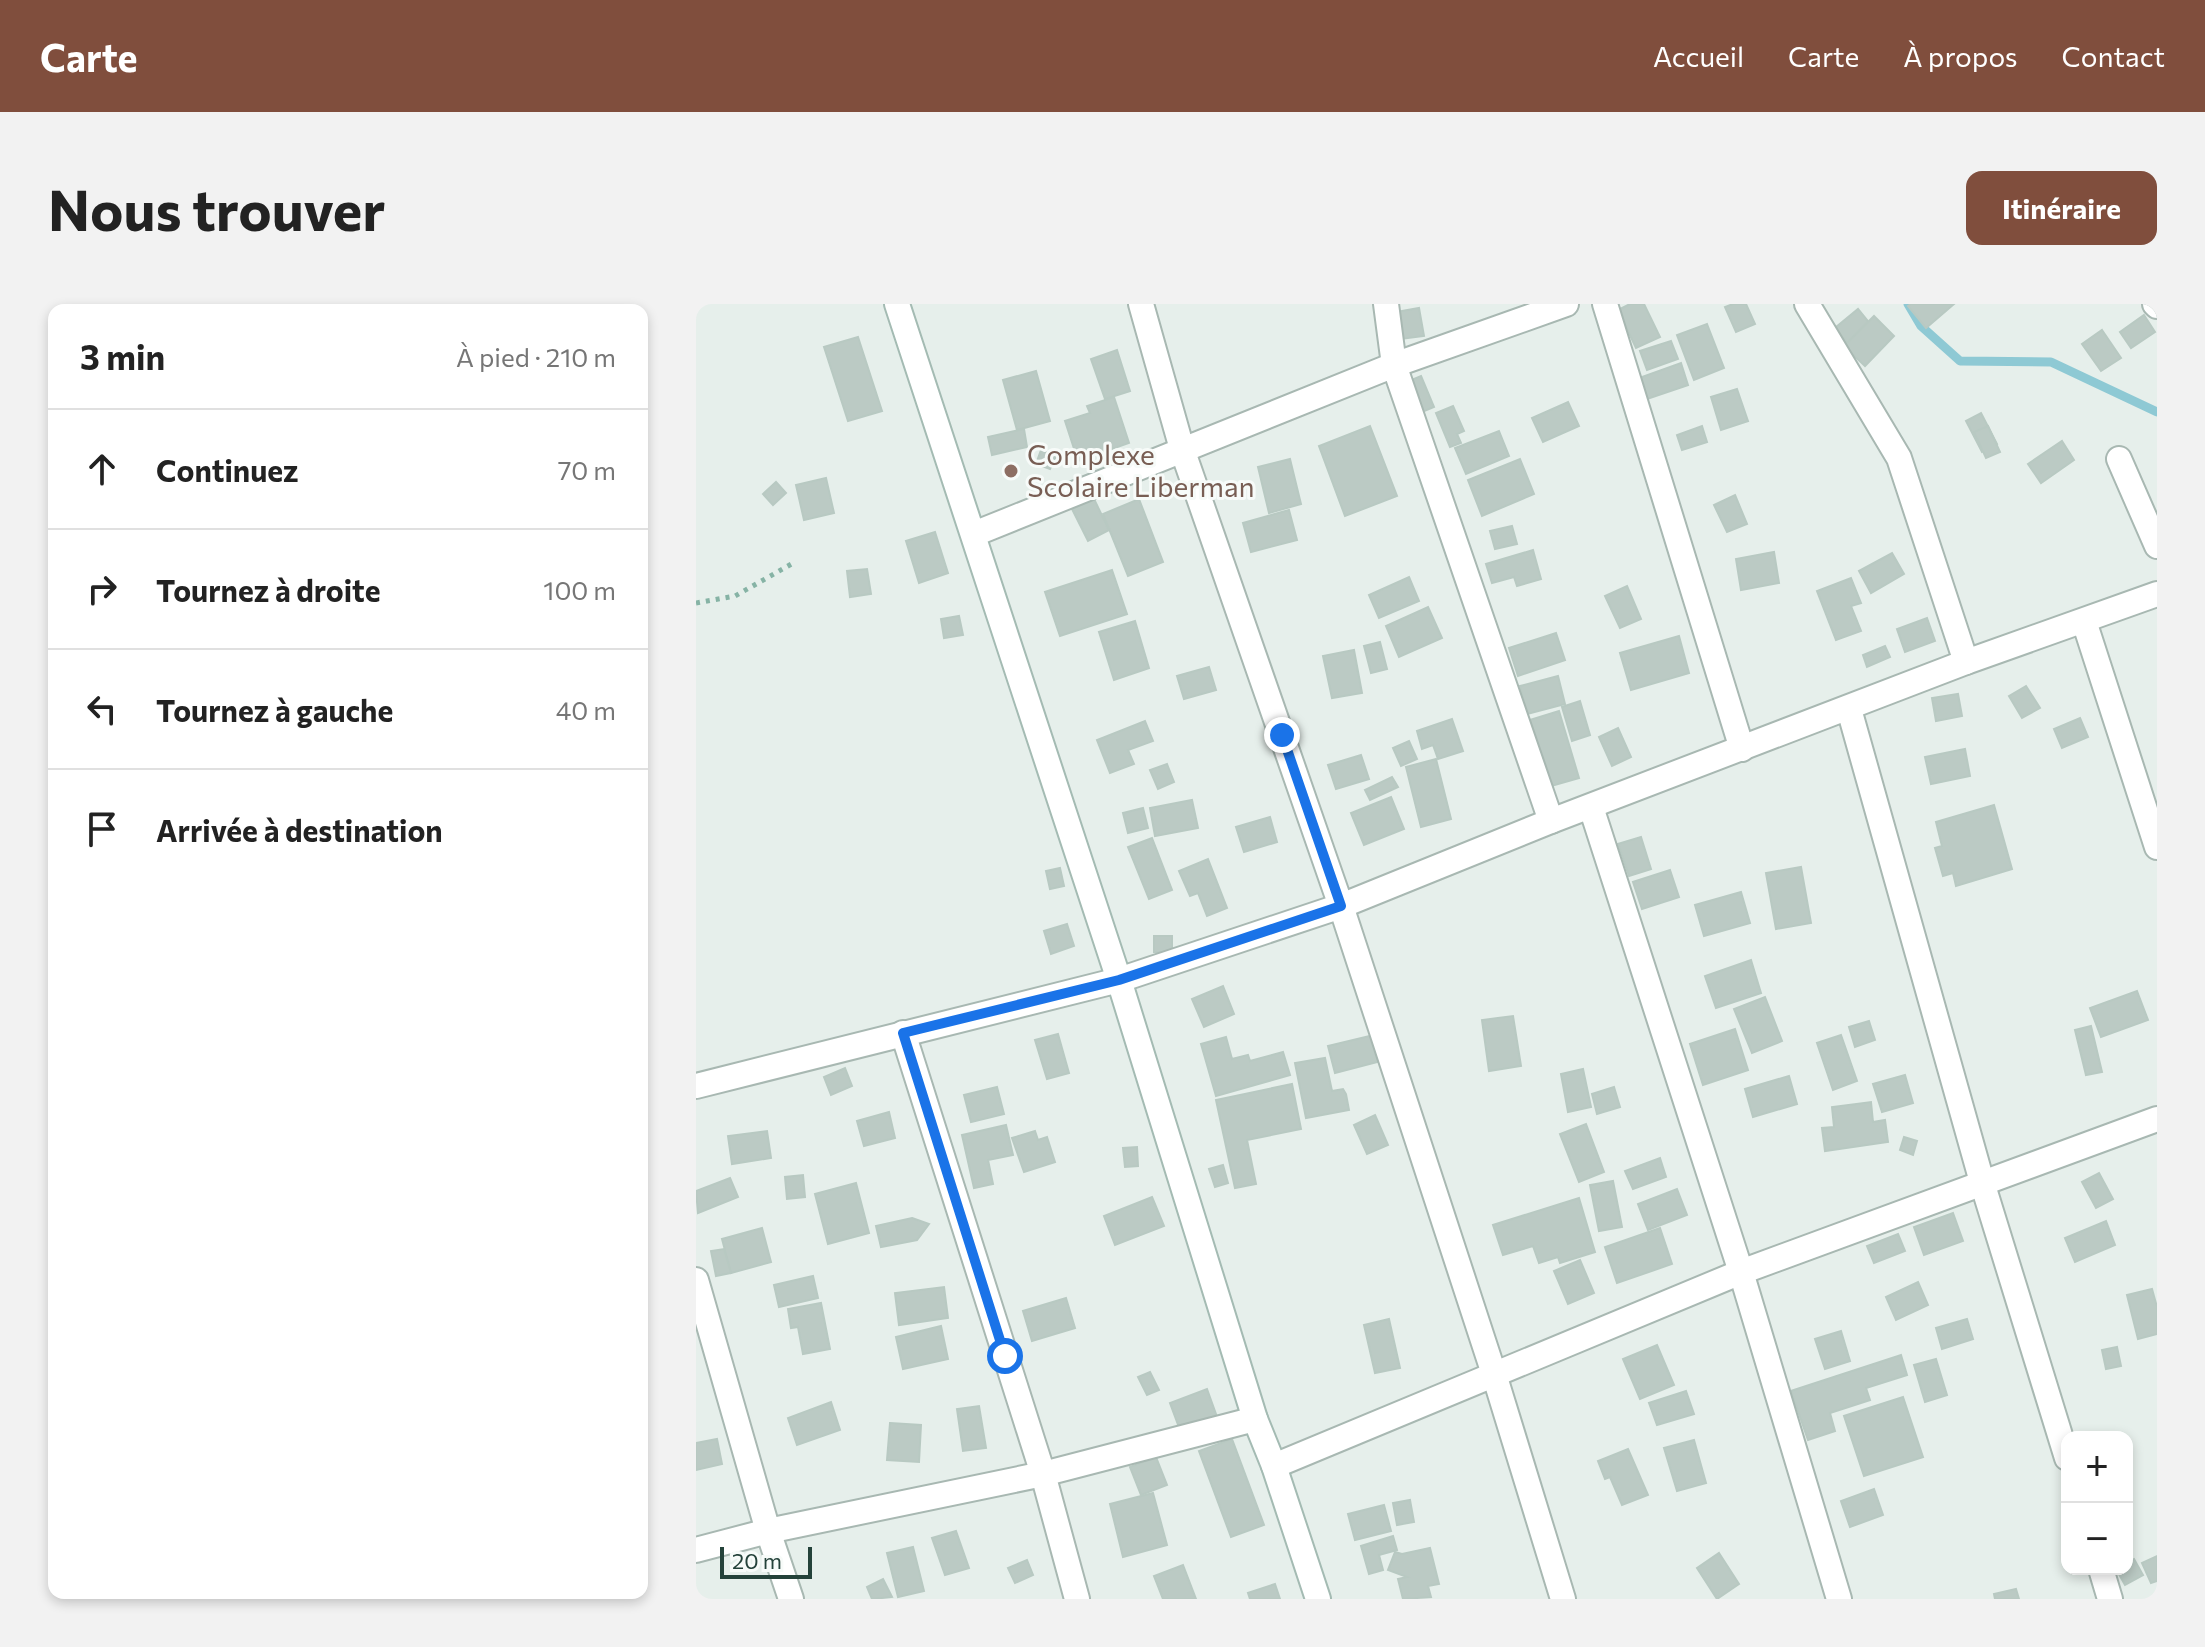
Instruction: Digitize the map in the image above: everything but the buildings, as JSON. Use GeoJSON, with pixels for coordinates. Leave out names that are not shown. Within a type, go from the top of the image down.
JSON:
{"type":"FeatureCollection","features":[{"type":"Feature","properties":{"kind":"street"},"geometry":{"type":"LineString","coordinates":[[897,304],[1119,980],[1255,1419],[1274,1466],[1318,1599]]}},
{"type":"Feature","properties":{"kind":"street"},"geometry":{"type":"LineString","coordinates":[[1141,304],[1182,449],[1341,906],[1494,1374],[1563,1599]]}},
{"type":"Feature","properties":{"kind":"street"},"geometry":{"type":"LineString","coordinates":[[1386,304],[1394,365],[1551,821]]}},
{"type":"Feature","properties":{"kind":"street"},"geometry":{"type":"LineString","coordinates":[[974,534],[1394,365],[1566,304]]}},
{"type":"Feature","properties":{"kind":"street"},"geometry":{"type":"LineString","coordinates":[[1605,304],[1742,749]]}},
{"type":"Feature","properties":{"kind":"street"},"geometry":{"type":"LineString","coordinates":[[1807,304],[1899,458],[1966,662]]}},
{"type":"Feature","properties":{"kind":"street"},"geometry":{"type":"LineString","coordinates":[[2119,459],[2157,546]]}},
{"type":"Feature","properties":{"kind":"street"},"geometry":{"type":"LineString","coordinates":[[696,1086],[1119,980],[1341,906],[1551,821],[1966,662],[2157,594]]}},
{"type":"Feature","properties":{"kind":"street"},"geometry":{"type":"LineString","coordinates":[[2084,621],[2157,847]]}},
{"type":"Feature","properties":{"kind":"street"},"geometry":{"type":"LineString","coordinates":[[1849,709],[1982,1182],[2061,1439]]}},
{"type":"Feature","properties":{"kind":"street"},"geometry":{"type":"LineString","coordinates":[[1591,807],[1741,1272],[1839,1599]]}},
{"type":"Feature","properties":{"kind":"street"},"geometry":{"type":"LineString","coordinates":[[903,1033],[1043,1474],[1077,1599]]}},
{"type":"Feature","properties":{"kind":"street"},"geometry":{"type":"LineString","coordinates":[[1274,1466],[1741,1272],[2157,1119]]}},
{"type":"Feature","properties":{"kind":"street"},"geometry":{"type":"LineString","coordinates":[[696,1280],[768,1531],[791,1599]]}},
{"type":"Feature","properties":{"kind":"street"},"geometry":{"type":"LineString","coordinates":[[696,1550],[768,1531],[1043,1474],[1255,1419]]}},
{"type":"Feature","properties":{"kind":"street"},"geometry":{"type":"LineString","coordinates":[[2103,1575],[2110,1599]]}},
{"type":"Feature","properties":{"kind":"path"},"geometry":{"type":"LineString","coordinates":[[696,603],[735,596],[795,562]]}},
{"type":"Feature","properties":{"kind":"waterway"},"geometry":{"type":"LineString","coordinates":[[1908,304],[1921,326],[1960,361],[2051,362],[2157,412]]}},
{"type":"Feature","properties":{"kind":"place","name":"Complexe Scolaire Liberman"},"geometry":{"type":"Point","coordinates":[1011,471]}},
{"type":"Feature","properties":{"kind":"route"},"geometry":{"type":"LineString","coordinates":[[1005,1356],[903,1033],[1119,980],[1341,906],[1282,735]]}}]}
